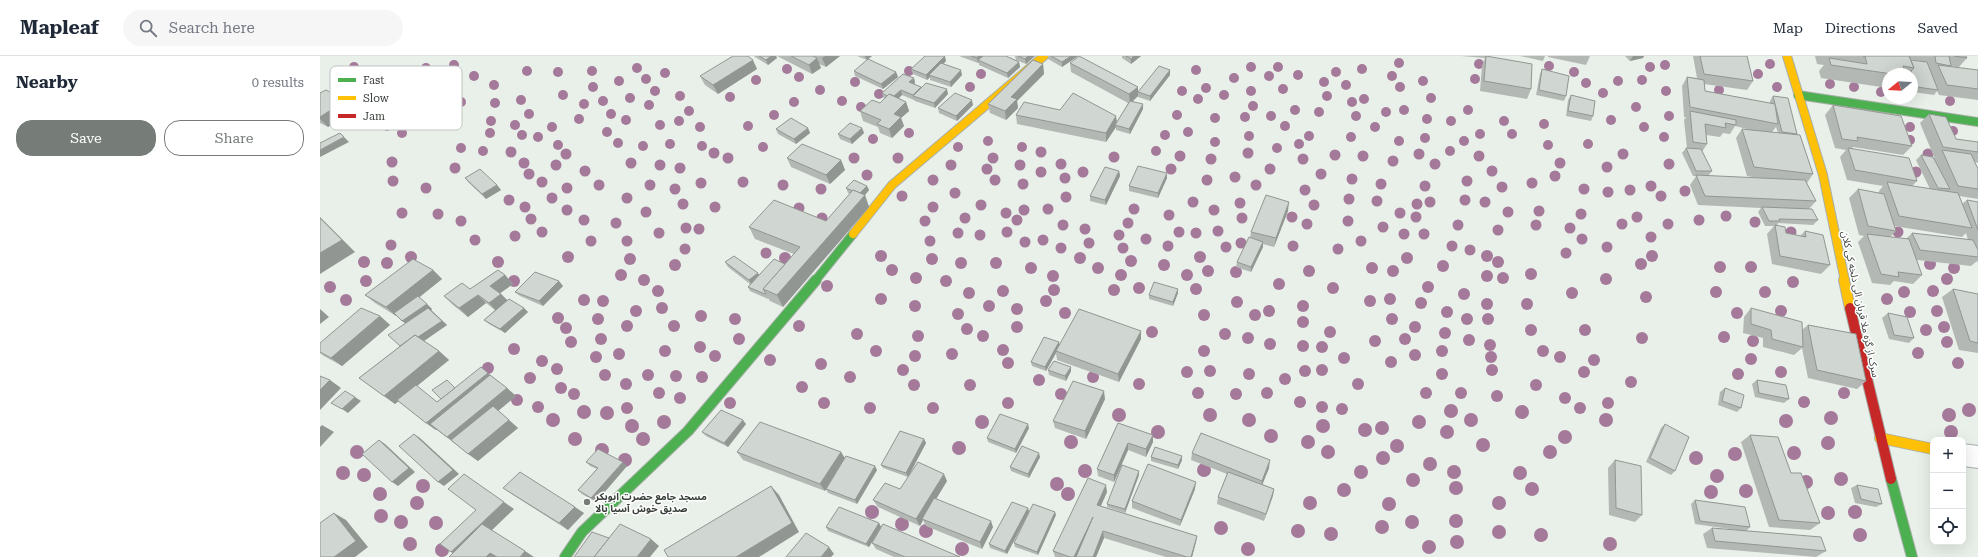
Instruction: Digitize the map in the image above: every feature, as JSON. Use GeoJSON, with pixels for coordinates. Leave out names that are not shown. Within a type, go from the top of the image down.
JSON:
{"type":"FeatureCollection","features":[{"type":"Feature","properties":{"kind":"street"},"geometry":{"type":"LineString","coordinates":[[565,557],[582,532],[688,431],[799,300],[892,185],[1044,56]]}},
{"type":"Feature","properties":{"kind":"street","name":"سرک از گزه ملا قربان الی دلخه کی کلان"},"geometry":{"type":"LineString","coordinates":[[1787,56],[1823,175],[1849,303],[1880,438],[1912,557]]}},
{"type":"Feature","properties":{"kind":"street"},"geometry":{"type":"LineString","coordinates":[[1798,95],[1978,122]]}},
{"type":"Feature","properties":{"kind":"street"},"geometry":{"type":"LineString","coordinates":[[1880,438],[1930,448]]}},
{"type":"Feature","properties":{"kind":"street"},"geometry":{"type":"LineString","coordinates":[[1966,455],[1978,458]]}},
{"type":"Feature","properties":{"kind":"building"},"geometry":{"type":"Polygon","coordinates":[[[733,56],[748,56],[753,60],[713,85],[700,76],[733,56]]]}},
{"type":"Feature","properties":{"kind":"building"},"geometry":{"type":"Polygon","coordinates":[[[759,56],[771,56],[766,60],[759,56]]]}},
{"type":"Feature","properties":{"kind":"building"},"geometry":{"type":"Polygon","coordinates":[[[791,56],[813,56],[817,58],[809,65],[791,56]]]}},
{"type":"Feature","properties":{"kind":"building"},"geometry":{"type":"Polygon","coordinates":[[[925,56],[945,56],[926,75],[911,69],[925,56]]]}},
{"type":"Feature","properties":{"kind":"building"},"geometry":{"type":"Polygon","coordinates":[[[983,56],[1006,56],[1019,62],[1007,73],[978,60],[983,56]]]}},
{"type":"Feature","properties":{"kind":"building"},"geometry":{"type":"Polygon","coordinates":[[[1018,56],[1028,56],[1025,59],[1018,56]]]}},
{"type":"Feature","properties":{"kind":"building"},"geometry":{"type":"Polygon","coordinates":[[[1051,56],[1071,56],[1062,62],[1051,56]]]}},
{"type":"Feature","properties":{"kind":"building"},"geometry":{"type":"Polygon","coordinates":[[[1079,56],[1138,87],[1129,94],[1070,63],[1079,56]]]}},
{"type":"Feature","properties":{"kind":"building"},"geometry":{"type":"Polygon","coordinates":[[[1126,56],[1134,56],[1131,59],[1126,56]]]}},
{"type":"Feature","properties":{"kind":"building"},"geometry":{"type":"Polygon","coordinates":[[[1486,56],[1532,64],[1531,89],[1484,81],[1486,56]]]}},
{"type":"Feature","properties":{"kind":"building"},"geometry":{"type":"Polygon","coordinates":[[[1700,56],[1747,56],[1753,81],[1704,74],[1700,56]]]}},
{"type":"Feature","properties":{"kind":"building"},"geometry":{"type":"Polygon","coordinates":[[[1865,56],[1909,56],[1914,68],[1903,66],[1904,68],[1882,68],[1882,73],[1831,65],[1829,58],[1867,64],[1865,56]]]}},
{"type":"Feature","properties":{"kind":"building"},"geometry":{"type":"Polygon","coordinates":[[[1935,56],[1949,56],[1951,66],[1936,63],[1935,56]]]}},
{"type":"Feature","properties":{"kind":"building"},"geometry":{"type":"Polygon","coordinates":[[[1954,56],[1966,56],[1967,58],[1954,56]]]}},
{"type":"Feature","properties":{"kind":"building"},"geometry":{"type":"Polygon","coordinates":[[[868,59],[896,72],[881,84],[854,71],[868,59]]]}},
{"type":"Feature","properties":{"kind":"building"},"geometry":{"type":"Polygon","coordinates":[[[1033,60],[1043,64],[1011,97],[1017,99],[1005,111],[988,104],[1033,60]]]}},
{"type":"Feature","properties":{"kind":"building"},"geometry":{"type":"Polygon","coordinates":[[[1911,60],[1927,62],[1938,90],[1918,87],[1918,68],[1914,68],[1911,60]]]}},
{"type":"Feature","properties":{"kind":"building"},"geometry":{"type":"Polygon","coordinates":[[[941,63],[961,70],[950,82],[929,75],[941,63]]]}},
{"type":"Feature","properties":{"kind":"building"},"geometry":{"type":"Polygon","coordinates":[[[1938,65],[1978,70],[1978,89],[1947,85],[1938,65]]]}},
{"type":"Feature","properties":{"kind":"building"},"geometry":{"type":"Polygon","coordinates":[[[1159,66],[1170,70],[1150,96],[1138,92],[1159,66]]]}},
{"type":"Feature","properties":{"kind":"building"},"geometry":{"type":"Polygon","coordinates":[[[1542,69],[1569,76],[1566,96],[1539,90],[1542,69]]]}},
{"type":"Feature","properties":{"kind":"building"},"geometry":{"type":"Polygon","coordinates":[[[903,74],[914,78],[909,82],[921,87],[913,95],[901,90],[894,96],[889,94],[887,96],[882,93],[903,74]]]}},
{"type":"Feature","properties":{"kind":"building"},"geometry":{"type":"Polygon","coordinates":[[[1687,77],[1704,80],[1705,91],[1775,104],[1778,124],[1690,107],[1687,77]]]}},
{"type":"Feature","properties":{"kind":"building"},"geometry":{"type":"Polygon","coordinates":[[[926,83],[947,89],[934,103],[913,96],[926,83]]]}},
{"type":"Feature","properties":{"kind":"building"},"geometry":{"type":"Polygon","coordinates":[[[326,90],[330,92],[330,110],[320,117],[320,93],[326,90]]]}},
{"type":"Feature","properties":{"kind":"building"},"geometry":{"type":"Polygon","coordinates":[[[955,93],[972,100],[956,116],[938,108],[955,93]]]}},
{"type":"Feature","properties":{"kind":"building"},"geometry":{"type":"Polygon","coordinates":[[[1073,93],[1116,116],[1106,133],[1016,115],[1024,102],[1060,110],[1073,93]]]}},
{"type":"Feature","properties":{"kind":"building"},"geometry":{"type":"Polygon","coordinates":[[[889,94],[906,102],[894,114],[901,117],[889,129],[877,124],[881,120],[860,111],[872,100],[880,103],[889,94]]]}},
{"type":"Feature","properties":{"kind":"building"},"geometry":{"type":"Polygon","coordinates":[[[1571,95],[1595,101],[1593,116],[1568,111],[1571,95]]]}},
{"type":"Feature","properties":{"kind":"building"},"geometry":{"type":"Polygon","coordinates":[[[1773,96],[1788,98],[1797,134],[1782,132],[1773,96]]]}},
{"type":"Feature","properties":{"kind":"building"},"geometry":{"type":"Polygon","coordinates":[[[1130,101],[1143,104],[1129,129],[1115,125],[1130,101]]]}},
{"type":"Feature","properties":{"kind":"building"},"geometry":{"type":"Polygon","coordinates":[[[1833,105],[1901,116],[1912,146],[1857,137],[1858,141],[1842,139],[1833,105]]]}},
{"type":"Feature","properties":{"kind":"building"},"geometry":{"type":"Polygon","coordinates":[[[1690,111],[1736,120],[1736,125],[1725,123],[1726,128],[1705,124],[1707,144],[1693,142],[1690,111]]]}},
{"type":"Feature","properties":{"kind":"building"},"geometry":{"type":"Polygon","coordinates":[[[1929,114],[1946,117],[1956,139],[1978,142],[1978,152],[1943,147],[1929,114]]]}},
{"type":"Feature","properties":{"kind":"building"},"geometry":{"type":"Polygon","coordinates":[[[791,118],[808,128],[794,139],[776,129],[791,118]]]}},
{"type":"Feature","properties":{"kind":"building"},"geometry":{"type":"Polygon","coordinates":[[[850,123],[862,128],[850,139],[838,134],[850,123]]]}},
{"type":"Feature","properties":{"kind":"building"},"geometry":{"type":"Polygon","coordinates":[[[1742,129],[1800,135],[1813,174],[1754,167],[1742,129]]]}},
{"type":"Feature","properties":{"kind":"building"},"geometry":{"type":"Polygon","coordinates":[[[340,133],[344,137],[320,150],[320,143],[340,133]]]}},
{"type":"Feature","properties":{"kind":"building"},"geometry":{"type":"Polygon","coordinates":[[[802,144],[841,160],[826,175],[787,158],[802,144]]]}},
{"type":"Feature","properties":{"kind":"building"},"geometry":{"type":"Polygon","coordinates":[[[1686,148],[1701,149],[1712,171],[1696,171],[1686,148]]]}},
{"type":"Feature","properties":{"kind":"building"},"geometry":{"type":"Polygon","coordinates":[[[1848,148],[1909,158],[1917,181],[1855,170],[1848,148]]]}},
{"type":"Feature","properties":{"kind":"building"},"geometry":{"type":"Polygon","coordinates":[[[1942,150],[1971,154],[1978,169],[1978,189],[1958,186],[1942,150]]]}},
{"type":"Feature","properties":{"kind":"building"},"geometry":{"type":"Polygon","coordinates":[[[1921,155],[1933,157],[1950,189],[1938,188],[1921,155]]]}},
{"type":"Feature","properties":{"kind":"building"},"geometry":{"type":"Polygon","coordinates":[[[1138,166],[1167,173],[1158,193],[1129,186],[1138,166]]]}},
{"type":"Feature","properties":{"kind":"building"},"geometry":{"type":"Polygon","coordinates":[[[1105,167],[1119,171],[1105,200],[1090,196],[1105,167]]]}},
{"type":"Feature","properties":{"kind":"building"},"geometry":{"type":"Polygon","coordinates":[[[480,169],[497,185],[482,194],[465,178],[480,169]]]}},
{"type":"Feature","properties":{"kind":"building"},"geometry":{"type":"Polygon","coordinates":[[[1696,175],[1805,180],[1816,201],[1705,196],[1696,175]]]}},
{"type":"Feature","properties":{"kind":"building"},"geometry":{"type":"Polygon","coordinates":[[[854,180],[867,186],[860,193],[846,188],[854,180]]]}},
{"type":"Feature","properties":{"kind":"building"},"geometry":{"type":"Polygon","coordinates":[[[1887,182],[1958,193],[1972,228],[1899,216],[1887,182]]]}},
{"type":"Feature","properties":{"kind":"building"},"geometry":{"type":"Polygon","coordinates":[[[1858,189],[1884,194],[1896,231],[1868,226],[1858,189]]]}},
{"type":"Feature","properties":{"kind":"building"},"geometry":{"type":"Polygon","coordinates":[[[853,190],[865,195],[777,295],[763,289],[800,247],[749,227],[774,200],[826,221],[853,190]]]}},
{"type":"Feature","properties":{"kind":"building"},"geometry":{"type":"Polygon","coordinates":[[[1266,195],[1289,202],[1276,238],[1251,232],[1266,195]]]}},
{"type":"Feature","properties":{"kind":"building"},"geometry":{"type":"Polygon","coordinates":[[[1967,200],[1978,202],[1978,230],[1967,200]]]}},
{"type":"Feature","properties":{"kind":"building"},"geometry":{"type":"Polygon","coordinates":[[[1762,207],[1812,209],[1818,220],[1779,219],[1780,221],[1769,221],[1762,207]]]}},
{"type":"Feature","properties":{"kind":"building"},"geometry":{"type":"Polygon","coordinates":[[[320,218],[342,240],[320,253],[320,218]]]}},
{"type":"Feature","properties":{"kind":"building"},"geometry":{"type":"Polygon","coordinates":[[[1775,225],[1785,227],[1786,233],[1806,237],[1805,231],[1823,235],[1830,265],[1780,256],[1775,225]]]}},
{"type":"Feature","properties":{"kind":"building"},"geometry":{"type":"Polygon","coordinates":[[[1912,233],[1973,240],[1978,250],[1978,257],[1920,250],[1912,233]]]}},
{"type":"Feature","properties":{"kind":"building"},"geometry":{"type":"Polygon","coordinates":[[[1867,234],[1909,239],[1922,275],[1898,272],[1899,277],[1881,274],[1867,234]]]}},
{"type":"Feature","properties":{"kind":"building"},"geometry":{"type":"Polygon","coordinates":[[[1249,237],[1263,242],[1251,267],[1237,262],[1249,237]]]}},
{"type":"Feature","properties":{"kind":"building"},"geometry":{"type":"Polygon","coordinates":[[[734,256],[758,273],[749,280],[725,262],[734,256]]]}},
{"type":"Feature","properties":{"kind":"building"},"geometry":{"type":"Polygon","coordinates":[[[413,259],[433,270],[386,307],[365,295],[413,259]]]}},
{"type":"Feature","properties":{"kind":"building"},"geometry":{"type":"Polygon","coordinates":[[[774,259],[785,264],[763,289],[766,294],[748,287],[774,259]]]}},
{"type":"Feature","properties":{"kind":"building"},"geometry":{"type":"Polygon","coordinates":[[[498,270],[505,275],[490,286],[501,294],[489,303],[478,295],[459,308],[444,296],[462,283],[470,289],[498,270]]]}},
{"type":"Feature","properties":{"kind":"building"},"geometry":{"type":"Polygon","coordinates":[[[535,272],[559,281],[539,301],[515,292],[535,272]]]}},
{"type":"Feature","properties":{"kind":"building"},"geometry":{"type":"Polygon","coordinates":[[[1154,282],[1178,289],[1173,302],[1149,295],[1154,282]]]}},
{"type":"Feature","properties":{"kind":"building"},"geometry":{"type":"Polygon","coordinates":[[[1953,289],[1978,294],[1978,343],[1970,341],[1953,289]]]}},
{"type":"Feature","properties":{"kind":"building"},"geometry":{"type":"Polygon","coordinates":[[[418,296],[427,304],[402,321],[394,313],[418,296]]]}},
{"type":"Feature","properties":{"kind":"building"},"geometry":{"type":"Polygon","coordinates":[[[509,299],[524,308],[500,329],[484,320],[509,299]]]}},
{"type":"Feature","properties":{"kind":"building"},"geometry":{"type":"Polygon","coordinates":[[[361,308],[380,316],[331,358],[320,352],[320,343],[361,308]]]}},
{"type":"Feature","properties":{"kind":"building"},"geometry":{"type":"Polygon","coordinates":[[[428,308],[442,321],[418,337],[415,335],[400,346],[388,335],[428,308]]]}},
{"type":"Feature","properties":{"kind":"building"},"geometry":{"type":"Polygon","coordinates":[[[1751,308],[1802,322],[1803,347],[1772,339],[1771,330],[1751,324],[1751,308]]]}},
{"type":"Feature","properties":{"kind":"building"},"geometry":{"type":"Polygon","coordinates":[[[1079,309],[1141,331],[1118,374],[1056,351],[1079,309]]]}},
{"type":"Feature","properties":{"kind":"building"},"geometry":{"type":"Polygon","coordinates":[[[1888,313],[1907,317],[1914,338],[1894,335],[1888,313]]]}},
{"type":"Feature","properties":{"kind":"building"},"geometry":{"type":"Polygon","coordinates":[[[1808,325],[1856,334],[1866,381],[1817,370],[1808,325]]]}},
{"type":"Feature","properties":{"kind":"building"},"geometry":{"type":"Polygon","coordinates":[[[415,335],[439,351],[384,396],[359,378],[415,335]]]}},
{"type":"Feature","properties":{"kind":"building"},"geometry":{"type":"Polygon","coordinates":[[[1044,337],[1059,342],[1045,367],[1031,362],[1044,337]]]}},
{"type":"Feature","properties":{"kind":"building"},"geometry":{"type":"Polygon","coordinates":[[[1054,361],[1071,367],[1065,376],[1048,370],[1054,361]]]}},
{"type":"Feature","properties":{"kind":"building"},"geometry":{"type":"Polygon","coordinates":[[[481,367],[488,373],[426,423],[397,400],[416,385],[437,402],[481,367]]]}},
{"type":"Feature","properties":{"kind":"building"},"geometry":{"type":"Polygon","coordinates":[[[490,375],[507,388],[447,437],[430,424],[490,375]]]}},
{"type":"Feature","properties":{"kind":"building"},"geometry":{"type":"Polygon","coordinates":[[[320,376],[330,380],[320,390],[320,376]]]}},
{"type":"Feature","properties":{"kind":"building"},"geometry":{"type":"Polygon","coordinates":[[[447,380],[455,388],[441,399],[432,390],[447,380]]]}},
{"type":"Feature","properties":{"kind":"building"},"geometry":{"type":"Polygon","coordinates":[[[1757,380],[1786,385],[1789,399],[1759,393],[1757,380]]]}},
{"type":"Feature","properties":{"kind":"building"},"geometry":{"type":"Polygon","coordinates":[[[1073,381],[1104,391],[1085,431],[1053,421],[1073,381]]]}},
{"type":"Feature","properties":{"kind":"building"},"geometry":{"type":"Polygon","coordinates":[[[1725,388],[1744,395],[1741,408],[1722,401],[1725,388]]]}},
{"type":"Feature","properties":{"kind":"building"},"geometry":{"type":"Polygon","coordinates":[[[345,391],[355,397],[342,409],[331,403],[345,391]]]}},
{"type":"Feature","properties":{"kind":"building"},"geometry":{"type":"Polygon","coordinates":[[[493,406],[509,420],[468,454],[451,440],[493,406]]]}},
{"type":"Feature","properties":{"kind":"building"},"geometry":{"type":"Polygon","coordinates":[[[721,410],[743,420],[724,443],[702,432],[721,410]]]}},
{"type":"Feature","properties":{"kind":"building"},"geometry":{"type":"Polygon","coordinates":[[[1000,414],[1028,424],[1015,449],[987,438],[1000,414]]]}},
{"type":"Feature","properties":{"kind":"building"},"geometry":{"type":"Polygon","coordinates":[[[760,422],[841,452],[820,484],[737,452],[760,422]]]}},
{"type":"Feature","properties":{"kind":"building"},"geometry":{"type":"Polygon","coordinates":[[[1118,423],[1153,435],[1146,449],[1128,443],[1114,475],[1097,469],[1118,423]]]}},
{"type":"Feature","properties":{"kind":"building"},"geometry":{"type":"Polygon","coordinates":[[[1665,424],[1689,437],[1675,471],[1650,458],[1665,424]]]}},
{"type":"Feature","properties":{"kind":"building"},"geometry":{"type":"Polygon","coordinates":[[[900,431],[924,439],[906,473],[881,465],[900,431]]]}},
{"type":"Feature","properties":{"kind":"building"},"geometry":{"type":"Polygon","coordinates":[[[1201,433],[1270,460],[1262,481],[1192,453],[1201,433]]]}},
{"type":"Feature","properties":{"kind":"building"},"geometry":{"type":"Polygon","coordinates":[[[414,434],[453,470],[438,482],[399,446],[414,434]]]}},
{"type":"Feature","properties":{"kind":"building"},"geometry":{"type":"Polygon","coordinates":[[[1750,435],[1778,437],[1791,473],[1801,473],[1820,523],[1779,520],[1750,435]]]}},
{"type":"Feature","properties":{"kind":"building"},"geometry":{"type":"Polygon","coordinates":[[[379,440],[409,468],[392,482],[362,454],[379,440]]]}},
{"type":"Feature","properties":{"kind":"building"},"geometry":{"type":"Polygon","coordinates":[[[1022,446],[1039,453],[1028,474],[1010,467],[1022,446]]]}},
{"type":"Feature","properties":{"kind":"building"},"geometry":{"type":"Polygon","coordinates":[[[1155,447],[1182,456],[1178,465],[1151,457],[1155,447]]]}},
{"type":"Feature","properties":{"kind":"building"},"geometry":{"type":"Polygon","coordinates":[[[598,449],[623,462],[591,498],[578,490],[598,468],[586,462],[598,449]]]}},
{"type":"Feature","properties":{"kind":"building"},"geometry":{"type":"Polygon","coordinates":[[[846,456],[875,466],[855,500],[826,489],[846,456]]]}},
{"type":"Feature","properties":{"kind":"building"},"geometry":{"type":"Polygon","coordinates":[[[1615,460],[1641,466],[1642,515],[1616,508],[1615,460]]]}},
{"type":"Feature","properties":{"kind":"building"},"geometry":{"type":"Polygon","coordinates":[[[918,462],[944,474],[916,519],[873,500],[885,483],[900,489],[918,462]]]}},
{"type":"Feature","properties":{"kind":"building"},"geometry":{"type":"Polygon","coordinates":[[[1148,464],[1196,482],[1181,520],[1132,501],[1148,464]]]}},
{"type":"Feature","properties":{"kind":"building"},"geometry":{"type":"Polygon","coordinates":[[[1122,465],[1139,471],[1125,509],[1107,504],[1122,465]]]}},
{"type":"Feature","properties":{"kind":"building"},"geometry":{"type":"Polygon","coordinates":[[[520,472],[575,507],[559,523],[503,488],[520,472]]]}},
{"type":"Feature","properties":{"kind":"building"},"geometry":{"type":"Polygon","coordinates":[[[1228,472],[1274,489],[1266,514],[1218,497],[1228,472]]]}},
{"type":"Feature","properties":{"kind":"building"},"geometry":{"type":"Polygon","coordinates":[[[464,474],[504,502],[451,552],[440,544],[476,510],[448,489],[464,474]]]}},
{"type":"Feature","properties":{"kind":"building"},"geometry":{"type":"Polygon","coordinates":[[[1088,478],[1106,485],[1097,505],[1197,536],[1191,557],[1103,531],[1093,557],[1076,557],[1093,517],[1074,557],[1053,551],[1088,478]]]}},
{"type":"Feature","properties":{"kind":"building"},"geometry":{"type":"Polygon","coordinates":[[[1857,485],[1878,489],[1882,504],[1861,499],[1857,485]]]}},
{"type":"Feature","properties":{"kind":"building"},"geometry":{"type":"Polygon","coordinates":[[[771,486],[792,523],[736,557],[668,557],[664,550],[771,486]]]}},
{"type":"Feature","properties":{"kind":"building"},"geometry":{"type":"Polygon","coordinates":[[[934,498],[991,521],[980,542],[922,519],[934,498]]]}},
{"type":"Feature","properties":{"kind":"building"},"geometry":{"type":"Polygon","coordinates":[[[1695,500],[1745,507],[1750,527],[1700,521],[1695,500]]]}},
{"type":"Feature","properties":{"kind":"building"},"geometry":{"type":"Polygon","coordinates":[[[1012,502],[1028,508],[1005,551],[989,544],[1012,502]]]}},
{"type":"Feature","properties":{"kind":"building"},"geometry":{"type":"Polygon","coordinates":[[[1033,504],[1055,512],[1037,552],[1014,543],[1033,504]]]}},
{"type":"Feature","properties":{"kind":"building"},"geometry":{"type":"Polygon","coordinates":[[[839,507],[879,523],[866,544],[826,527],[839,507]]]}},
{"type":"Feature","properties":{"kind":"building"},"geometry":{"type":"Polygon","coordinates":[[[334,513],[356,541],[334,557],[320,557],[320,523],[334,513]]]}},
{"type":"Feature","properties":{"kind":"building"},"geometry":{"type":"Polygon","coordinates":[[[482,524],[525,551],[520,557],[497,557],[490,553],[486,557],[449,557],[482,524]]]}},
{"type":"Feature","properties":{"kind":"building"},"geometry":{"type":"Polygon","coordinates":[[[620,524],[651,539],[637,557],[594,557],[620,524]]]}},
{"type":"Feature","properties":{"kind":"building"},"geometry":{"type":"Polygon","coordinates":[[[883,524],[960,557],[905,557],[872,543],[883,524]]]}},
{"type":"Feature","properties":{"kind":"building"},"geometry":{"type":"Polygon","coordinates":[[[1712,528],[1821,537],[1826,551],[1715,541],[1712,528]]]}},
{"type":"Feature","properties":{"kind":"building"},"geometry":{"type":"Polygon","coordinates":[[[592,532],[609,538],[594,557],[574,557],[592,532]]]}},
{"type":"Feature","properties":{"kind":"building"},"geometry":{"type":"Polygon","coordinates":[[[806,533],[829,547],[821,557],[786,557],[806,533]]]}},
{"type":"Feature","properties":{"kind":"traffic: fast"},"geometry":{"type":"LineString","coordinates":[[1798,95],[1978,122]]}},
{"type":"Feature","properties":{"kind":"traffic: fast"},"geometry":{"type":"LineString","coordinates":[[565,557],[582,532],[688,431],[799,301],[853,234]]}},
{"type":"Feature","properties":{"kind":"traffic: fast"},"geometry":{"type":"LineString","coordinates":[[1891,479],[1912,557]]}},
{"type":"Feature","properties":{"kind":"traffic: slow"},"geometry":{"type":"LineString","coordinates":[[853,234],[892,185],[1044,56]]}},
{"type":"Feature","properties":{"kind":"traffic: slow"},"geometry":{"type":"LineString","coordinates":[[1787,56],[1823,175],[1850,308]]}},
{"type":"Feature","properties":{"kind":"traffic: slow"},"geometry":{"type":"LineString","coordinates":[[1880,438],[1930,448]]}},
{"type":"Feature","properties":{"kind":"traffic: jam"},"geometry":{"type":"LineString","coordinates":[[1850,308],[1891,479]]}},
{"type":"Feature","properties":{"kind":"place","name":"مسجد جامع حضرت ابوبکر صدیق خوش آسیا بالا"},"geometry":{"type":"Point","coordinates":[587,502]}}]}
